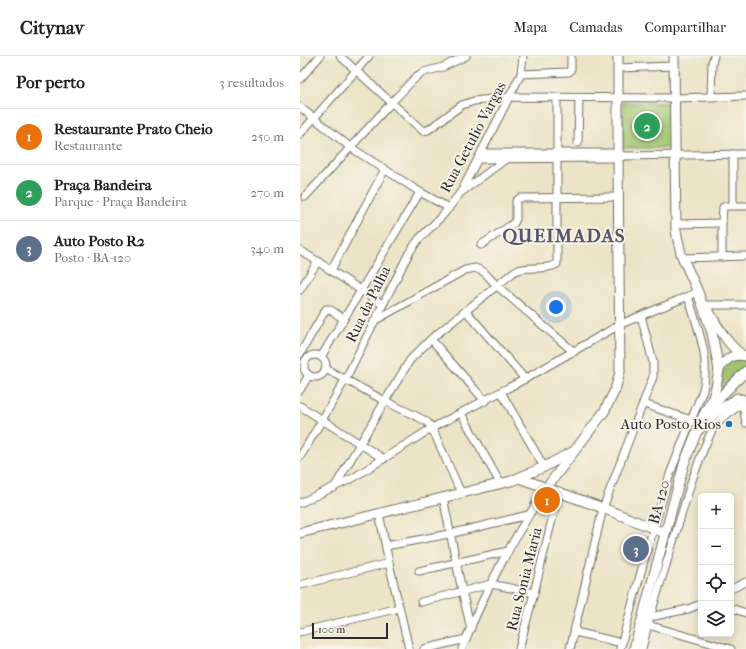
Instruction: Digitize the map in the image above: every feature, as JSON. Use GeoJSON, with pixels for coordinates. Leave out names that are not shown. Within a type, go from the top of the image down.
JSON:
{"type":"FeatureCollection","features":[{"type":"Feature","properties":{"kind":"main road"},"geometry":{"type":"LineString","coordinates":[[547,487],[604,412],[615,390],[620,372],[620,156],[618,56]]}},
{"type":"Feature","properties":{"kind":"main road"},"geometry":{"type":"LineString","coordinates":[[674,56],[676,231],[682,258],[698,292],[724,337],[734,350],[744,356]]}},
{"type":"Feature","properties":{"kind":"main road"},"geometry":{"type":"LineString","coordinates":[[698,292],[712,333],[719,373],[719,384],[725,392],[742,400]]}},
{"type":"Feature","properties":{"kind":"main road"},"geometry":{"type":"LineString","coordinates":[[697,433],[712,398],[719,373],[726,360],[737,355],[744,356]]}},
{"type":"Feature","properties":{"kind":"main road","name":"BA-120"},"geometry":{"type":"LineString","coordinates":[[634,649],[684,464],[697,433],[712,409],[725,392],[746,371]]}},
{"type":"Feature","properties":{"kind":"main road"},"geometry":{"type":"LineString","coordinates":[[697,433],[714,414],[742,400]]}},
{"type":"Feature","properties":{"kind":"main road"},"geometry":{"type":"LineString","coordinates":[[300,533],[519,478],[544,467],[575,450]]}},
{"type":"Feature","properties":{"kind":"main road"},"geometry":{"type":"LineString","coordinates":[[519,478],[559,491],[665,533]]}},
{"type":"Feature","properties":{"kind":"street"},"geometry":{"type":"LineString","coordinates":[[300,79],[320,56]]}},
{"type":"Feature","properties":{"kind":"street"},"geometry":{"type":"LineString","coordinates":[[340,56],[421,130],[428,130],[466,103],[510,97],[674,98],[746,96]]}},
{"type":"Feature","properties":{"kind":"street"},"geometry":{"type":"LineString","coordinates":[[300,134],[355,70],[369,56]]}},
{"type":"Feature","properties":{"kind":"street"},"geometry":{"type":"LineString","coordinates":[[305,197],[417,76],[443,67],[466,56]]}},
{"type":"Feature","properties":{"kind":"street","name":"Rua Getulio Vargas"},"geometry":{"type":"LineString","coordinates":[[449,208],[461,192],[522,74],[523,56]]}},
{"type":"Feature","properties":{"kind":"street"},"geometry":{"type":"LineString","coordinates":[[522,74],[569,72],[572,69],[571,56]]}},
{"type":"Feature","properties":{"kind":"street"},"geometry":{"type":"LineString","coordinates":[[711,96],[712,63],[714,56]]}},
{"type":"Feature","properties":{"kind":"street"},"geometry":{"type":"LineString","coordinates":[[618,68],[674,66]]}},
{"type":"Feature","properties":{"kind":"street"},"geometry":{"type":"LineString","coordinates":[[334,488],[410,360],[431,339],[496,285],[519,269],[552,266],[557,264],[557,98]]}},
{"type":"Feature","properties":{"kind":"street"},"geometry":{"type":"LineString","coordinates":[[578,143],[579,98]]}},
{"type":"Feature","properties":{"kind":"street"},"geometry":{"type":"LineString","coordinates":[[300,107],[350,147],[420,192],[449,208]]}},
{"type":"Feature","properties":{"kind":"street"},"geometry":{"type":"LineString","coordinates":[[733,154],[733,205]]}},
{"type":"Feature","properties":{"kind":"street"},"geometry":{"type":"LineString","coordinates":[[479,156],[506,159],[746,154]]}},
{"type":"Feature","properties":{"kind":"street"},"geometry":{"type":"LineString","coordinates":[[479,156],[557,157]]}},
{"type":"Feature","properties":{"kind":"street"},"geometry":{"type":"LineString","coordinates":[[461,192],[506,159]]}},
{"type":"Feature","properties":{"kind":"street"},"geometry":{"type":"LineString","coordinates":[[331,270],[385,169]]}},
{"type":"Feature","properties":{"kind":"street"},"geometry":{"type":"LineString","coordinates":[[321,356],[420,192]]}},
{"type":"Feature","properties":{"kind":"street"},"geometry":{"type":"LineString","coordinates":[[481,245],[514,222],[516,219],[516,201],[520,198],[619,197]]}},
{"type":"Feature","properties":{"kind":"street"},"geometry":{"type":"LineString","coordinates":[[722,257],[723,207],[733,205],[746,206]]}},
{"type":"Feature","properties":{"kind":"street","name":"Rua da Palha"},"geometry":{"type":"LineString","coordinates":[[300,457],[345,380],[382,304],[413,246],[449,208]]}},
{"type":"Feature","properties":{"kind":"street"},"geometry":{"type":"LineString","coordinates":[[676,224],[722,223]]}},
{"type":"Feature","properties":{"kind":"street"},"geometry":{"type":"LineString","coordinates":[[300,250],[382,304]]}},
{"type":"Feature","properties":{"kind":"street"},"geometry":{"type":"LineString","coordinates":[[682,258],[746,256]]}},
{"type":"Feature","properties":{"kind":"street"},"geometry":{"type":"LineString","coordinates":[[300,290],[318,262]]}},
{"type":"Feature","properties":{"kind":"street"},"geometry":{"type":"LineString","coordinates":[[374,322],[465,270],[475,268],[484,272],[496,285],[574,352]]}},
{"type":"Feature","properties":{"kind":"street"},"geometry":{"type":"LineString","coordinates":[[300,504],[334,488],[384,459],[432,428],[525,379],[621,324],[698,292]]}},
{"type":"Feature","properties":{"kind":"street"},"geometry":{"type":"LineString","coordinates":[[574,632],[621,646],[670,474],[703,390],[706,378],[703,344],[688,296]]}},
{"type":"Feature","properties":{"kind":"street"},"geometry":{"type":"LineString","coordinates":[[705,305],[746,305]]}},
{"type":"Feature","properties":{"kind":"street"},"geometry":{"type":"LineString","coordinates":[[300,354],[326,309],[329,309],[344,319]]}},
{"type":"Feature","properties":{"kind":"street"},"geometry":{"type":"LineString","coordinates":[[466,311],[525,379]]}},
{"type":"Feature","properties":{"kind":"street"},"geometry":{"type":"LineString","coordinates":[[570,649],[603,508],[644,404],[653,377],[654,370],[641,316]]}},
{"type":"Feature","properties":{"kind":"street"},"geometry":{"type":"LineString","coordinates":[[431,339],[485,401]]}},
{"type":"Feature","properties":{"kind":"street"},"geometry":{"type":"LineString","coordinates":[[314,355],[321,356],[326,362],[326,369],[319,377],[316,378],[309,376],[304,369],[302,360],[314,355]]}},
{"type":"Feature","properties":{"kind":"street"},"geometry":{"type":"LineString","coordinates":[[326,369],[427,422],[432,428],[461,493]]}},
{"type":"Feature","properties":{"kind":"street"},"geometry":{"type":"LineString","coordinates":[[300,390],[309,376]]}},
{"type":"Feature","properties":{"kind":"street"},"geometry":{"type":"LineString","coordinates":[[501,392],[544,467]]}},
{"type":"Feature","properties":{"kind":"street"},"geometry":{"type":"LineString","coordinates":[[742,400],[746,420]]}},
{"type":"Feature","properties":{"kind":"street"},"geometry":{"type":"LineString","coordinates":[[642,649],[650,617],[692,480],[700,459],[713,430],[718,423],[742,400]]}},
{"type":"Feature","properties":{"kind":"street"},"geometry":{"type":"LineString","coordinates":[[644,404],[691,420]]}},
{"type":"Feature","properties":{"kind":"street"},"geometry":{"type":"LineString","coordinates":[[300,406],[384,459]]}},
{"type":"Feature","properties":{"kind":"street"},"geometry":{"type":"LineString","coordinates":[[461,413],[500,483]]}},
{"type":"Feature","properties":{"kind":"street"},"geometry":{"type":"LineString","coordinates":[[300,442],[307,446]]}},
{"type":"Feature","properties":{"kind":"street"},"geometry":{"type":"LineString","coordinates":[[462,649],[491,584],[508,551],[528,515],[547,487]]}},
{"type":"Feature","properties":{"kind":"street","name":"Rua Sonia Maria"},"geometry":{"type":"LineString","coordinates":[[519,649],[559,491]]}},
{"type":"Feature","properties":{"kind":"street"},"geometry":{"type":"LineString","coordinates":[[442,497],[471,629]]}},
{"type":"Feature","properties":{"kind":"street"},"geometry":{"type":"LineString","coordinates":[[379,513],[388,563],[409,649]]}},
{"type":"Feature","properties":{"kind":"street"},"geometry":{"type":"LineString","coordinates":[[386,546],[449,534],[528,515]]}},
{"type":"Feature","properties":{"kind":"street"},"geometry":{"type":"LineString","coordinates":[[419,571],[508,551]]}},
{"type":"Feature","properties":{"kind":"street"},"geometry":{"type":"LineString","coordinates":[[300,585],[388,563]]}},
{"type":"Feature","properties":{"kind":"street"},"geometry":{"type":"LineString","coordinates":[[734,588],[746,582]]}},
{"type":"Feature","properties":{"kind":"street"},"geometry":{"type":"LineString","coordinates":[[421,602],[491,584],[534,593]]}},
{"type":"Feature","properties":{"kind":"street"},"geometry":{"type":"LineString","coordinates":[[650,617],[688,609],[698,605]]}},
{"type":"Feature","properties":{"kind":"street"},"geometry":{"type":"LineString","coordinates":[[734,609],[746,606]]}},
{"type":"Feature","properties":{"kind":"street"},"geometry":{"type":"LineString","coordinates":[[300,632],[399,608]]}},
{"type":"Feature","properties":{"kind":"street"},"geometry":{"type":"LineString","coordinates":[[734,609],[746,613]]}},
{"type":"Feature","properties":{"kind":"street"},"geometry":{"type":"LineString","coordinates":[[648,625],[731,649]]}},
{"type":"Feature","properties":{"kind":"street"},"geometry":{"type":"LineString","coordinates":[[424,649],[466,639]]}},
{"type":"Feature","properties":{"kind":"green space"},"geometry":{"type":"Polygon","coordinates":[[[623,102],[672,103],[672,148],[623,148],[623,102]]]}},
{"type":"Feature","properties":{"kind":"green space"},"geometry":{"type":"Polygon","coordinates":[[[746,359],[746,367],[725,390],[721,382],[721,378],[729,360],[746,359]]]}},
{"type":"Feature","properties":{"kind":"place","name":"Praça Bandeira"},"geometry":{"type":"Point","coordinates":[647,126]}},
{"type":"Feature","properties":{"kind":"place","name":"Auto Posto Rios"},"geometry":{"type":"Point","coordinates":[729,424]}},
{"type":"Feature","properties":{"kind":"place","name":"Restaurante Prato Cheio"},"geometry":{"type":"Point","coordinates":[547,500]}},
{"type":"Feature","properties":{"kind":"place","name":"Auto Posto R2"},"geometry":{"type":"Point","coordinates":[636,549]}},
{"type":"Feature","properties":{"kind":"district","name":"QUEIMADAS"},"geometry":{"type":"Point","coordinates":[564,236]}}]}
